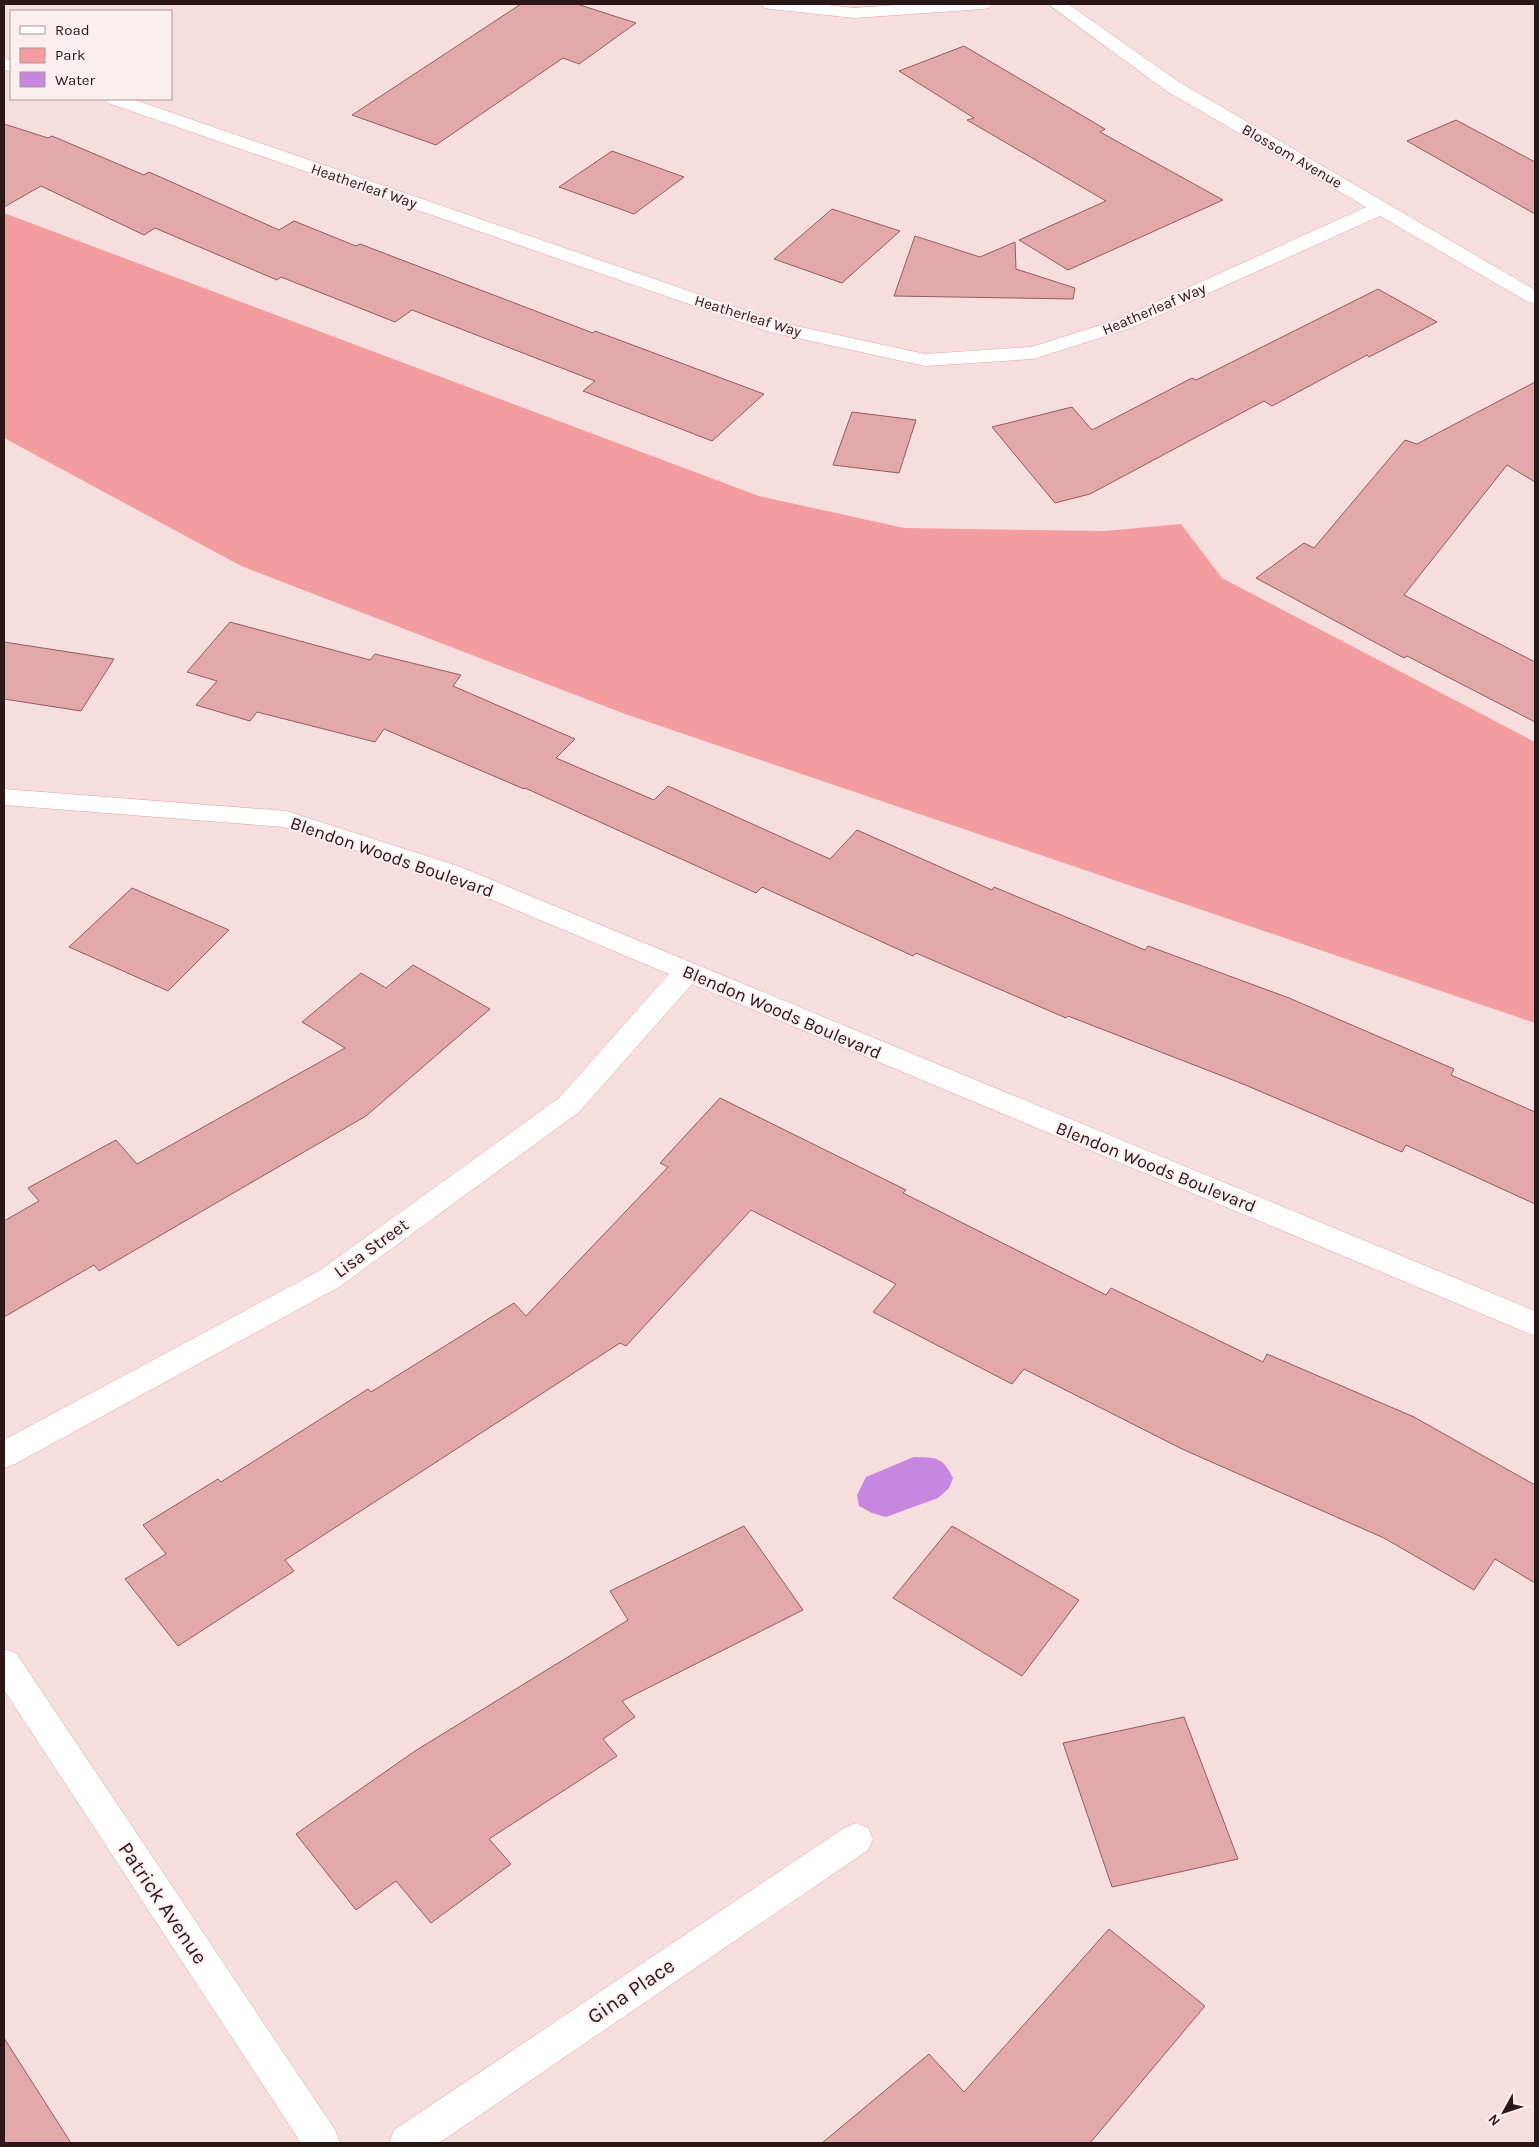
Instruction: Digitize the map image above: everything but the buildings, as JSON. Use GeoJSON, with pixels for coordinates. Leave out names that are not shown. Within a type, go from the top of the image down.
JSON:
{"type":"FeatureCollection","features":[{"type":"Feature","properties":{"kind":"street"},"geometry":{"type":"LineString","coordinates":[[771,4],[854,13],[984,4]]}},
{"type":"Feature","properties":{"kind":"street","name":"Blossom Avenue"},"geometry":{"type":"LineString","coordinates":[[1057,4],[1172,86],[1535,298]]}},
{"type":"Feature","properties":{"kind":"street","name":"Heatherleaf Way"},"geometry":{"type":"LineString","coordinates":[[118,100],[777,328],[925,360],[1033,353],[1124,324],[1381,208]]}},
{"type":"Feature","properties":{"kind":"street","name":"Blendon Woods Boulevard"},"geometry":{"type":"LineString","coordinates":[[4,796],[286,820],[449,872],[686,973],[1535,1324]]}},
{"type":"Feature","properties":{"kind":"street","name":"Lisa Street"},"geometry":{"type":"LineString","coordinates":[[4,1455],[329,1279],[569,1105],[686,973]]}},
{"type":"Feature","properties":{"kind":"street","name":"Patrick Avenue"},"geometry":{"type":"LineString","coordinates":[[4,1664],[322,2143]]}},
{"type":"Feature","properties":{"kind":"street","name":"Gina Place"},"geometry":{"type":"LineString","coordinates":[[406,2143],[856,1839]]}},
{"type":"Feature","properties":{"kind":"green space"},"geometry":{"type":"Polygon","coordinates":[[[4,213],[759,496],[904,528],[1105,531],[1181,524],[1222,578],[1535,742],[1535,1023],[625,714],[241,566],[4,438],[4,213]]]}},
{"type":"Feature","properties":{"kind":"water"},"geometry":{"type":"Polygon","coordinates":[[[914,1457],[934,1458],[942,1462],[953,1478],[949,1488],[938,1498],[886,1517],[872,1513],[859,1506],[857,1495],[866,1477],[914,1457]]]}}]}
